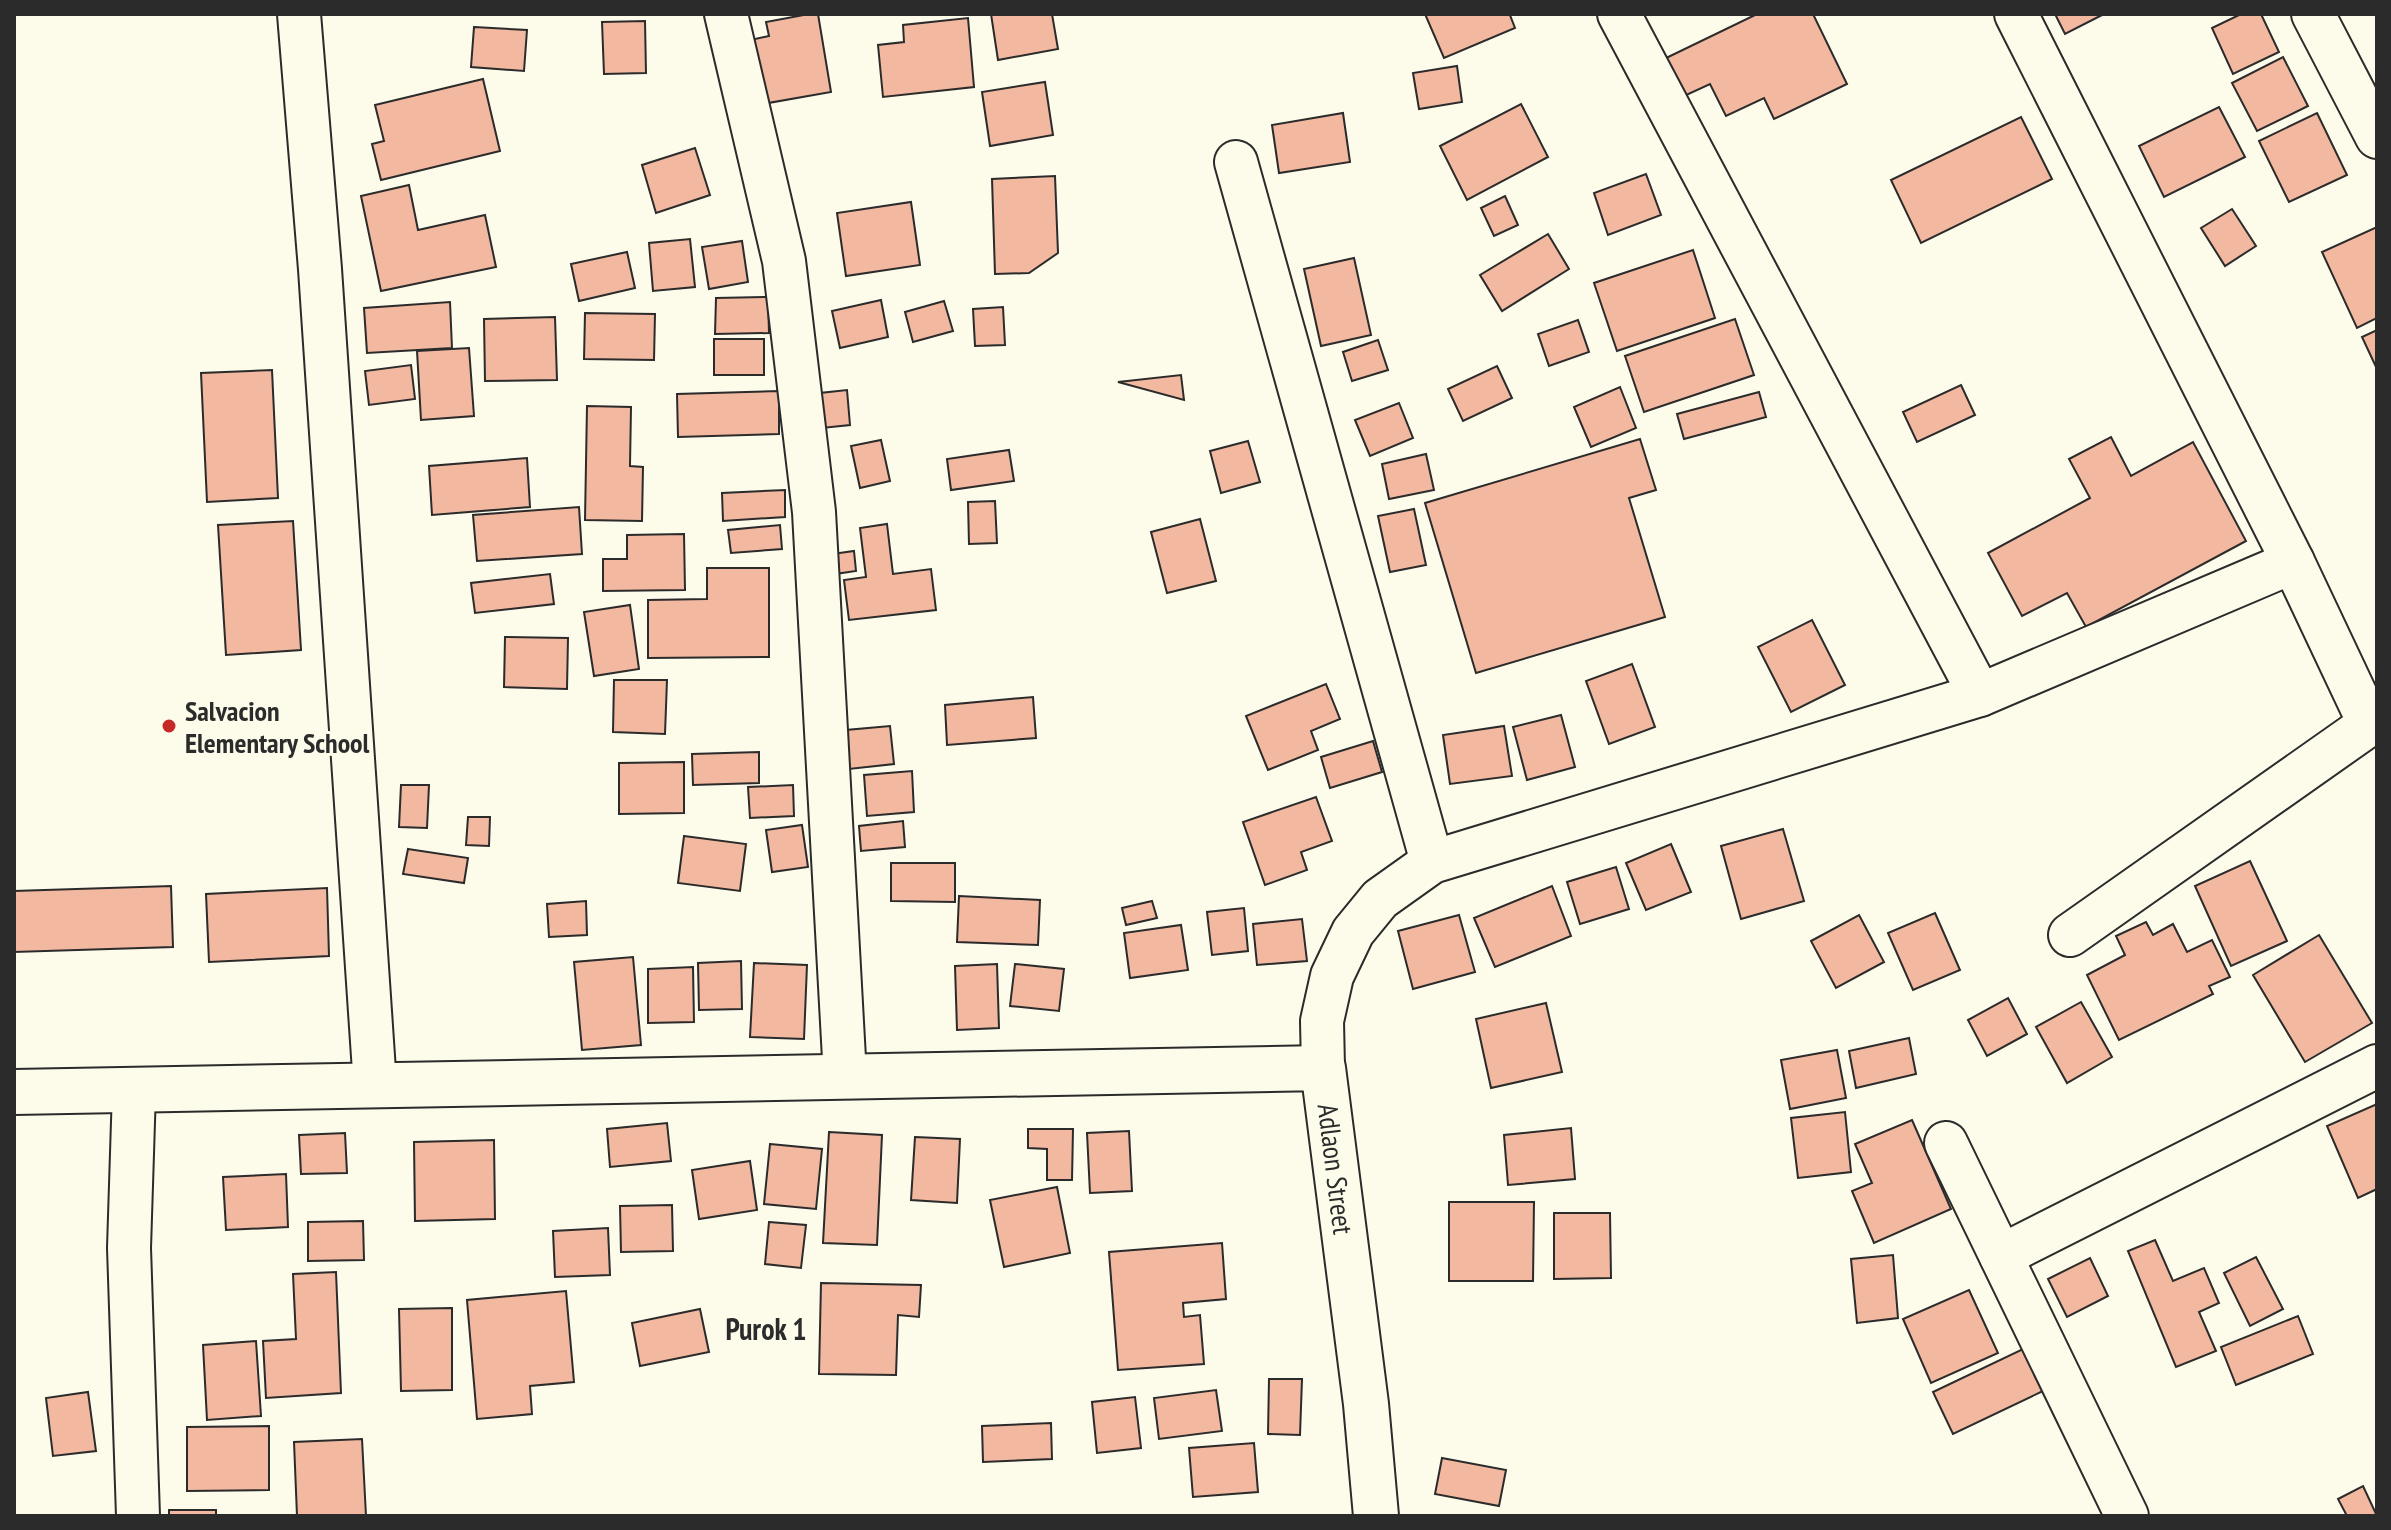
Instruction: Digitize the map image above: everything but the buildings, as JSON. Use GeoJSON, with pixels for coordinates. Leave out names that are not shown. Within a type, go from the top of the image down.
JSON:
{"type":"FeatureCollection","features":[{"type":"Feature","properties":{"kind":"street"},"geometry":{"type":"LineString","coordinates":[[299,14],[321,285],[375,1086]]}},
{"type":"Feature","properties":{"kind":"street"},"geometry":{"type":"LineString","coordinates":[[726,14],[784,261],[814,512],[845,1077]]}},
{"type":"Feature","properties":{"kind":"street"},"geometry":{"type":"LineString","coordinates":[[1619,14],[1980,695]]}},
{"type":"Feature","properties":{"kind":"street"},"geometry":{"type":"LineString","coordinates":[[2016,14],[2373,721],[2070,935]]}},
{"type":"Feature","properties":{"kind":"street"},"geometry":{"type":"LineString","coordinates":[[2313,14],[2377,137]]}},
{"type":"Feature","properties":{"kind":"street"},"geometry":{"type":"LineString","coordinates":[[1236,162],[1432,862]]}},
{"type":"Feature","properties":{"kind":"street","name":"Adlaon Street"},"geometry":{"type":"LineString","coordinates":[[1376,1516],[1364,1390],[1323,1068],[1322,1021],[1332,976],[1353,932],[1380,899],[1432,862],[1980,695],[2293,562]]}},
{"type":"Feature","properties":{"kind":"street"},"geometry":{"type":"LineString","coordinates":[[2001,1256],[2377,1066]]}},
{"type":"Feature","properties":{"kind":"street"},"geometry":{"type":"LineString","coordinates":[[14,1092],[1323,1068]]}},
{"type":"Feature","properties":{"kind":"street"},"geometry":{"type":"LineString","coordinates":[[134,1090],[129,1248],[138,1516]]}},
{"type":"Feature","properties":{"kind":"street"},"geometry":{"type":"LineString","coordinates":[[1946,1143],[2127,1516]]}},
{"type":"Feature","properties":{"kind":"place","name":"Salvacion Elementary School"},"geometry":{"type":"Point","coordinates":[169,726]}},
{"type":"Feature","properties":{"kind":"district","name":"Purok 1"},"geometry":{"type":"Point","coordinates":[766,1328]}}]}
